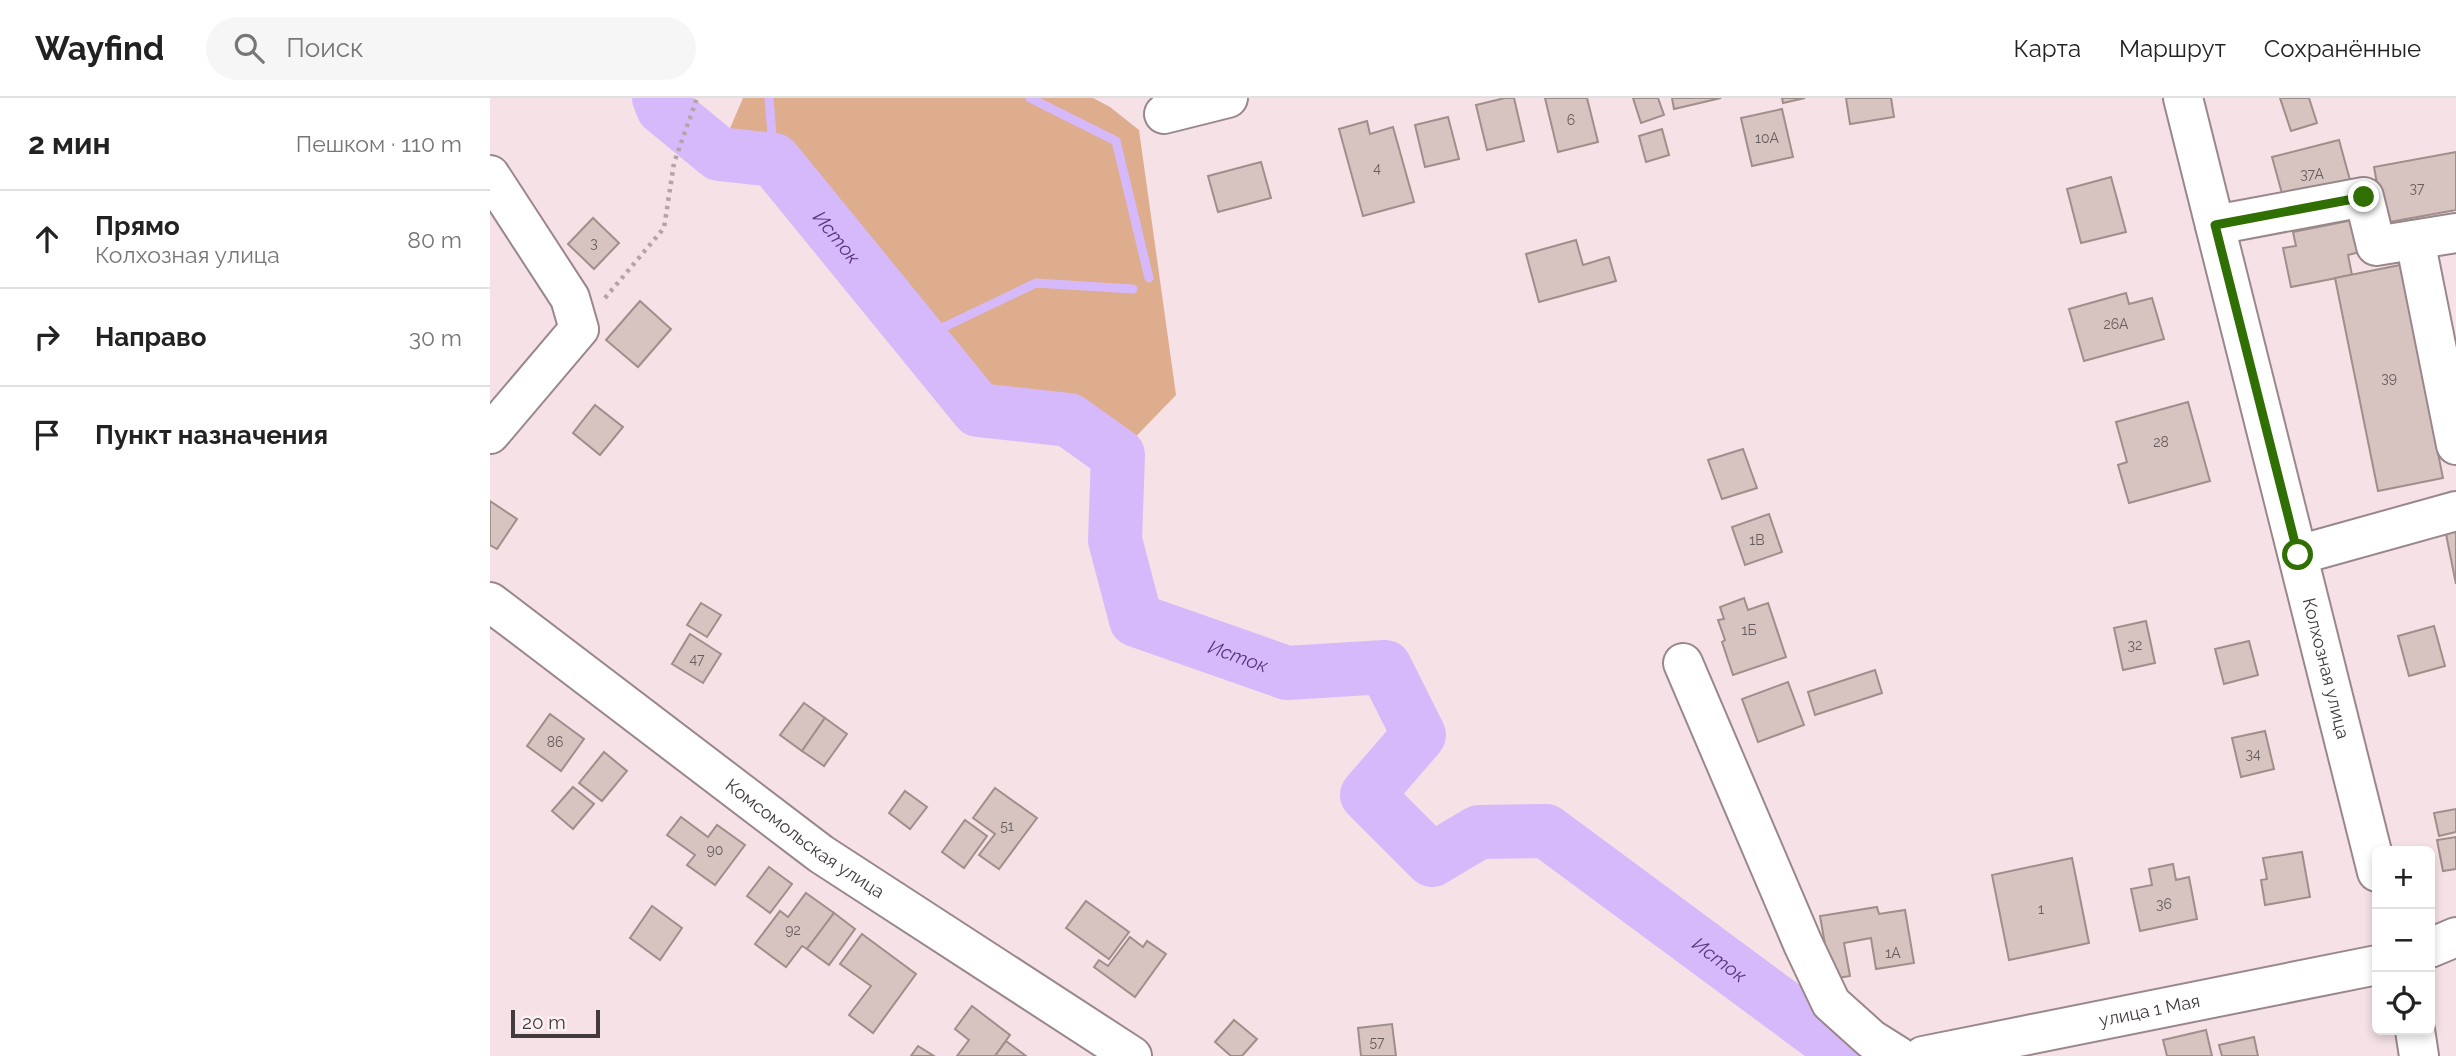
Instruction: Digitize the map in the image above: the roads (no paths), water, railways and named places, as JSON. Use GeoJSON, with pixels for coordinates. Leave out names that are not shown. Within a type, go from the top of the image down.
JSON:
{"type":"FeatureCollection","features":[{"type":"Feature","properties":{"kind":"street"},"geometry":{"type":"LineString","coordinates":[[1164,114],[1228,98]]}},
{"type":"Feature","properties":{"kind":"street","name":"Колхозная улица"},"geometry":{"type":"LineString","coordinates":[[2183,98],[2372,852]]}},
{"type":"Feature","properties":{"kind":"street"},"geometry":{"type":"LineString","coordinates":[[490,175],[570,298],[579,328],[490,434]]}},
{"type":"Feature","properties":{"kind":"street"},"geometry":{"type":"LineString","coordinates":[[2215,225],[2364,197],[2376,246],[2456,233]]}},
{"type":"Feature","properties":{"kind":"street"},"geometry":{"type":"LineString","coordinates":[[2415,240],[2456,445]]}},
{"type":"Feature","properties":{"kind":"street"},"geometry":{"type":"LineString","coordinates":[[2298,555],[2456,511]]}},
{"type":"Feature","properties":{"kind":"street","name":"Комсомольская улица"},"geometry":{"type":"LineString","coordinates":[[490,601],[821,854],[1132,1056]]}},
{"type":"Feature","properties":{"kind":"street"},"geometry":{"type":"LineString","coordinates":[[1683,663],[1831,1003],[1871,1039],[1898,1056]]}},
{"type":"Feature","properties":{"kind":"street"},"geometry":{"type":"LineString","coordinates":[[2435,946],[2456,937]]}},
{"type":"Feature","properties":{"kind":"street","name":"улица 1 Мая"},"geometry":{"type":"LineString","coordinates":[[1923,1056],[2372,966]]}},
{"type":"Feature","properties":{"kind":"street"},"geometry":{"type":"LineString","coordinates":[[2416,1035],[2419,1056]]}},
{"type":"Feature","properties":{"kind":"waterway","name":"Исток"},"geometry":{"type":"LineString","coordinates":[[659,98],[663,108],[719,154],[774,160],[978,410],[1069,420],[1118,455],[1115,540],[1136,620],[1287,673],[1385,667],[1419,735],[1367,795],[1432,860],[1479,832],[1546,831],[1830,1041],[1836,1056]]}},
{"type":"Feature","properties":{"kind":"waterway"},"geometry":{"type":"LineString","coordinates":[[769,98],[774,160]]}},
{"type":"Feature","properties":{"kind":"waterway"},"geometry":{"type":"LineString","coordinates":[[1030,98],[1116,141],[1149,278]]}},
{"type":"Feature","properties":{"kind":"waterway"},"geometry":{"type":"LineString","coordinates":[[919,339],[1036,283],[1133,289]]}}]}
